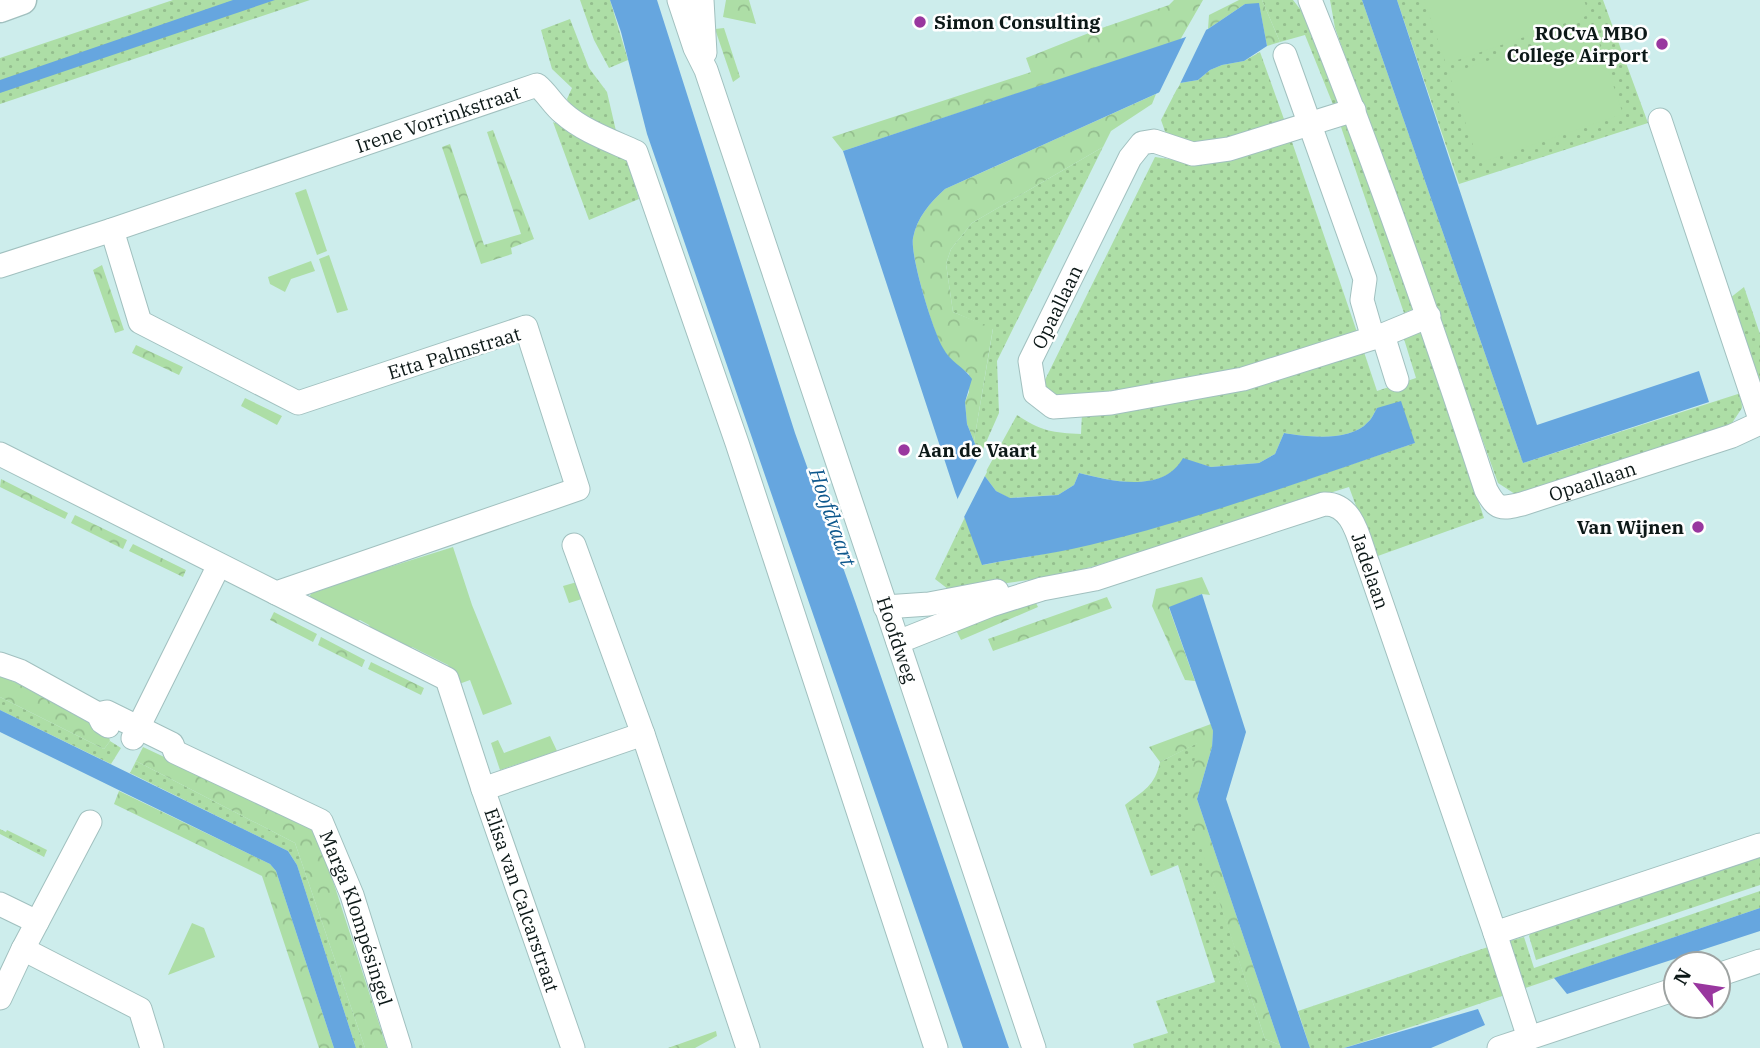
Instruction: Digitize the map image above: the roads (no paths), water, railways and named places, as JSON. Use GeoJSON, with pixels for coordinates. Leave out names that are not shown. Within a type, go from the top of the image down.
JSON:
{"type":"FeatureCollection","features":[{"type":"Feature","properties":{"kind":"main road"},"geometry":{"type":"LineString","coordinates":[[0,8],[22,0]]}},
{"type":"Feature","properties":{"kind":"street","name":"Hoofdweg"},"geometry":{"type":"LineString","coordinates":[[679,0],[695,48],[706,70],[1034,1048]]}},
{"type":"Feature","properties":{"kind":"street","name":"Hoofdweg"},"geometry":{"type":"LineString","coordinates":[[702,0],[706,70]]}},
{"type":"Feature","properties":{"kind":"street","name":"Opaallaan"},"geometry":{"type":"LineString","coordinates":[[1310,0],[1354,110],[1429,316],[1486,490],[1493,503],[1503,508],[1732,436],[1760,421],[1660,120]]}},
{"type":"Feature","properties":{"kind":"street"},"geometry":{"type":"LineString","coordinates":[[1285,55],[1365,279],[1363,300],[1397,380]]}},
{"type":"Feature","properties":{"kind":"street","name":"Irene Vorrinkstraat"},"geometry":{"type":"LineString","coordinates":[[112,230],[537,85],[548,94],[561,112],[636,152],[737,443],[936,1048]]}},
{"type":"Feature","properties":{"kind":"street","name":"Opaallaan"},"geometry":{"type":"LineString","coordinates":[[1354,110],[1228,149],[1192,154],[1154,141],[1142,143],[1130,158],[1030,361],[1035,393],[1053,407],[1111,403],[1243,379],[1378,337],[1429,316]]}},
{"type":"Feature","properties":{"kind":"street"},"geometry":{"type":"LineString","coordinates":[[0,266],[112,230]]}},
{"type":"Feature","properties":{"kind":"street","name":"Etta Palmstraat"},"geometry":{"type":"LineString","coordinates":[[112,230],[141,322],[298,403],[526,327],[578,489],[276,593]]}},
{"type":"Feature","properties":{"kind":"street"},"geometry":{"type":"LineString","coordinates":[[0,454],[447,679],[483,789]]}},
{"type":"Feature","properties":{"kind":"street","name":"Jadelaan"},"geometry":{"type":"LineString","coordinates":[[898,642],[990,605],[1042,589],[1095,579],[1324,504],[1332,504],[1346,511],[1368,564],[1529,1038]]}},
{"type":"Feature","properties":{"kind":"street"},"geometry":{"type":"LineString","coordinates":[[574,545],[643,734],[748,1048]]}},
{"type":"Feature","properties":{"kind":"street"},"geometry":{"type":"LineString","coordinates":[[136,732],[219,565]]}},
{"type":"Feature","properties":{"kind":"street","name":"Jadelaan"},"geometry":{"type":"LineString","coordinates":[[886,607],[929,604],[1021,587],[1042,589]]}},
{"type":"Feature","properties":{"kind":"street","name":"Marga Klompésingel"},"geometry":{"type":"LineString","coordinates":[[0,664],[20,671],[98,714],[102,722],[136,732],[167,755],[175,752],[321,821],[352,895],[400,1048]]}},
{"type":"Feature","properties":{"kind":"street","name":"Elisa van Calcarstraat"},"geometry":{"type":"LineString","coordinates":[[571,1047],[483,789],[643,734]]}},
{"type":"Feature","properties":{"kind":"street"},"geometry":{"type":"LineString","coordinates":[[0,998],[90,822]]}},
{"type":"Feature","properties":{"kind":"street"},"geometry":{"type":"LineString","coordinates":[[1495,933],[1760,845]]}},
{"type":"Feature","properties":{"kind":"street"},"geometry":{"type":"LineString","coordinates":[[0,904],[37,922]]}},
{"type":"Feature","properties":{"kind":"street"},"geometry":{"type":"LineString","coordinates":[[23,949],[140,1009],[152,1048]]}},
{"type":"Feature","properties":{"kind":"street"},"geometry":{"type":"LineString","coordinates":[[1732,970],[1760,961]]}},
{"type":"Feature","properties":{"kind":"street"},"geometry":{"type":"LineString","coordinates":[[1499,1048],[1662,994]]}},
{"type":"Feature","properties":{"kind":"water"},"geometry":{"type":"Polygon","coordinates":[[[233,0],[275,0],[0,93],[0,80],[233,0]]]}},
{"type":"Feature","properties":{"kind":"water"},"geometry":{"type":"Polygon","coordinates":[[[610,0],[657,0],[795,433],[1009,1048],[963,1048],[647,134],[610,0]]]}},
{"type":"Feature","properties":{"kind":"water"},"geometry":{"type":"Polygon","coordinates":[[[1362,0],[1397,0],[1537,425],[1699,371],[1709,402],[1523,463],[1362,0]]]}},
{"type":"Feature","properties":{"kind":"water"},"geometry":{"type":"Polygon","coordinates":[[[1259,3],[1267,46],[1244,61],[1210,70],[1198,80],[1180,83],[945,189],[921,217],[915,230],[913,247],[923,293],[943,348],[972,379],[965,402],[967,424],[980,456],[984,475],[996,491],[1010,498],[1058,495],[1074,485],[1079,473],[1121,481],[1150,481],[1163,477],[1183,458],[1211,467],[1259,463],[1275,454],[1284,433],[1316,437],[1351,433],[1369,421],[1377,408],[1401,401],[1415,443],[1159,527],[1072,549],[982,565],[955,492],[843,151],[1183,38],[1208,29],[1245,4],[1259,3]]]}},
{"type":"Feature","properties":{"kind":"water"},"geometry":{"type":"Polygon","coordinates":[[[1202,594],[1246,732],[1226,799],[1310,1048],[1281,1048],[1197,799],[1212,747],[1213,731],[1169,607],[1202,594]]]}},
{"type":"Feature","properties":{"kind":"water"},"geometry":{"type":"Polygon","coordinates":[[[0,710],[288,851],[297,865],[356,1048],[334,1048],[276,871],[270,864],[0,732],[0,710]]]}},
{"type":"Feature","properties":{"kind":"water"},"geometry":{"type":"Polygon","coordinates":[[[1760,908],[1760,931],[1702,950],[1662,950],[1662,963],[1567,994],[1554,978],[1760,908]]]}},
{"type":"Feature","properties":{"kind":"water"},"geometry":{"type":"Polygon","coordinates":[[[1478,1009],[1485,1025],[1431,1048],[1344,1048],[1478,1009]]]}},
{"type":"Feature","properties":{"kind":"place","name":"Simon Consulting"},"geometry":{"type":"Point","coordinates":[920,22]}},
{"type":"Feature","properties":{"kind":"place","name":"ROCvA MBO College Airport"},"geometry":{"type":"Point","coordinates":[1662,44]}},
{"type":"Feature","properties":{"kind":"place","name":"Aan de Vaart"},"geometry":{"type":"Point","coordinates":[904,450]}},
{"type":"Feature","properties":{"kind":"place","name":"Van Wijnen"},"geometry":{"type":"Point","coordinates":[1698,527]}},
{"type":"Feature","properties":{"kind":"water label","name":"Hoofdvaart"},"geometry":{"type":"Point","coordinates":[833,517]}}]}
